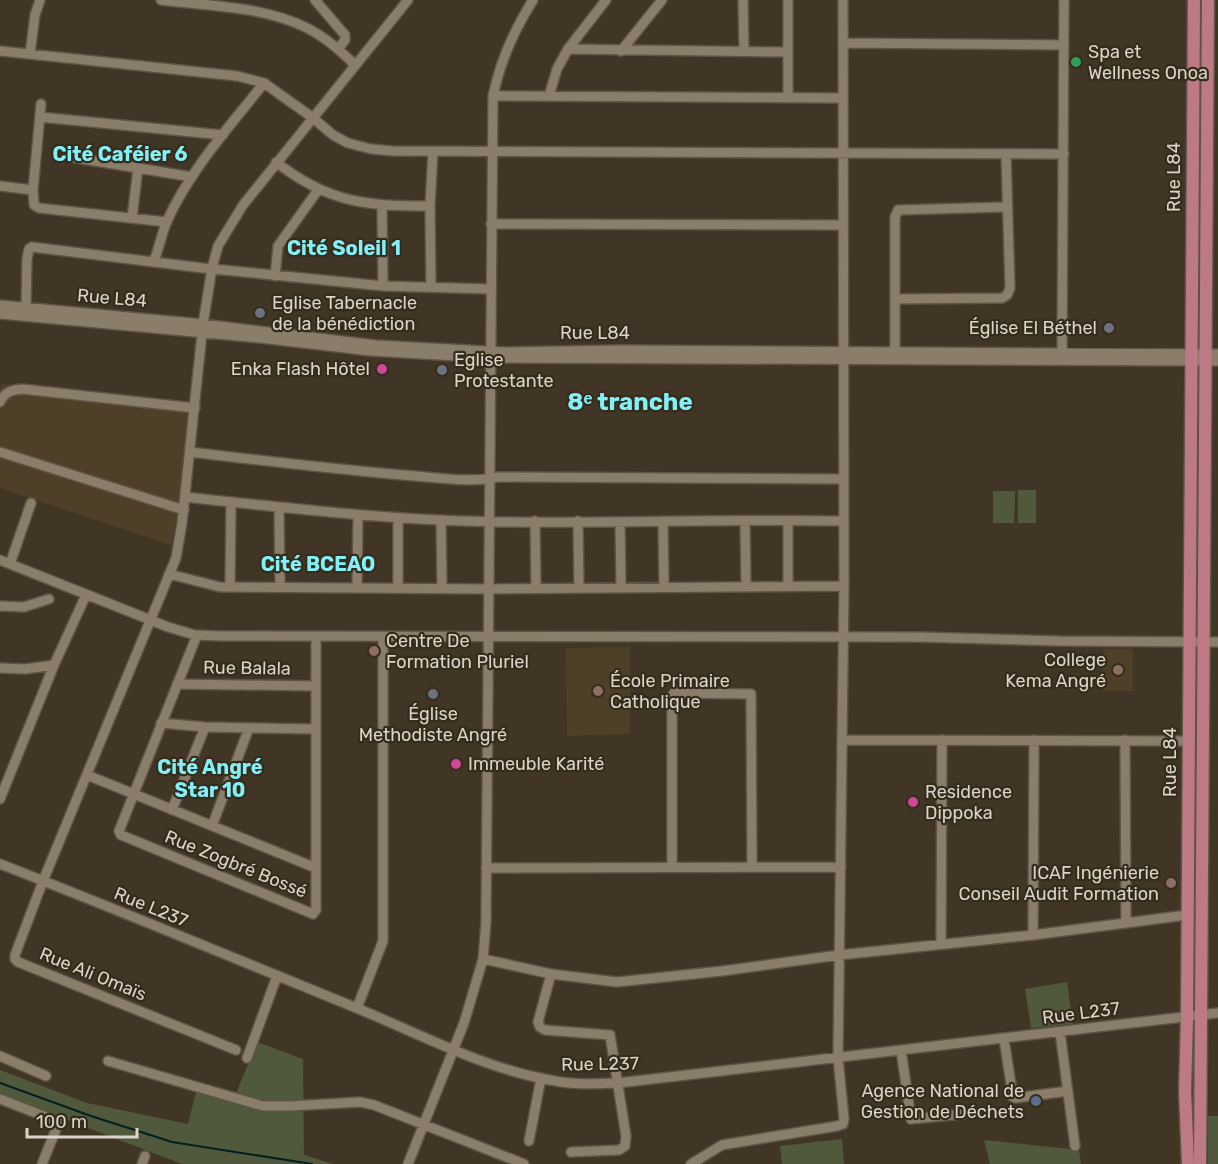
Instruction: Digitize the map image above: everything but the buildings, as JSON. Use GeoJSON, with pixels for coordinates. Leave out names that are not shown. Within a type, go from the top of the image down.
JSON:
{"type":"FeatureCollection","features":[{"type":"Feature","properties":{"kind":"main road","name":"Rue L84"},"geometry":{"type":"LineString","coordinates":[[1194,0],[1203,642],[1200,1164]]}},
{"type":"Feature","properties":{"kind":"main road","name":"Rue L84"},"geometry":{"type":"LineString","coordinates":[[1188,1164],[1185,1091],[1189,642],[1198,357],[1212,90],[1208,0]]}},
{"type":"Feature","properties":{"kind":"street"},"geometry":{"type":"LineString","coordinates":[[30,54],[35,15],[40,0]]}},
{"type":"Feature","properties":{"kind":"street"},"geometry":{"type":"LineString","coordinates":[[161,0],[268,14],[310,30],[338,49],[355,65]]}},
{"type":"Feature","properties":{"kind":"street"},"geometry":{"type":"LineString","coordinates":[[315,0],[345,35],[345,40],[338,49]]}},
{"type":"Feature","properties":{"kind":"street"},"geometry":{"type":"LineString","coordinates":[[43,881],[176,558],[184,510],[202,329],[218,246],[243,205],[276,162],[408,0]]}},
{"type":"Feature","properties":{"kind":"street"},"geometry":{"type":"LineString","coordinates":[[408,1164],[464,1023],[483,959],[486,922],[493,96],[496,78],[506,52],[533,0]]}},
{"type":"Feature","properties":{"kind":"street"},"geometry":{"type":"LineString","coordinates":[[549,96],[557,69],[568,49],[606,0]]}},
{"type":"Feature","properties":{"kind":"street"},"geometry":{"type":"LineString","coordinates":[[621,51],[662,0]]}},
{"type":"Feature","properties":{"kind":"street"},"geometry":{"type":"LineString","coordinates":[[743,0],[744,51]]}},
{"type":"Feature","properties":{"kind":"street"},"geometry":{"type":"LineString","coordinates":[[788,0],[788,98]]}},
{"type":"Feature","properties":{"kind":"street"},"geometry":{"type":"LineString","coordinates":[[691,1164],[722,1145],[843,1124],[844,1119],[838,1058],[844,586],[843,0]]}},
{"type":"Feature","properties":{"kind":"street"},"geometry":{"type":"LineString","coordinates":[[1062,356],[1064,0]]}},
{"type":"Feature","properties":{"kind":"street"},"geometry":{"type":"LineString","coordinates":[[844,43],[1064,45]]}},
{"type":"Feature","properties":{"kind":"street"},"geometry":{"type":"LineString","coordinates":[[568,49],[788,52]]}},
{"type":"Feature","properties":{"kind":"street"},"geometry":{"type":"LineString","coordinates":[[0,51],[237,76],[264,83],[333,135],[348,143],[371,149],[433,152],[843,155],[1064,154]]}},
{"type":"Feature","properties":{"kind":"street"},"geometry":{"type":"LineString","coordinates":[[154,261],[167,222],[192,177],[264,83]]}},
{"type":"Feature","properties":{"kind":"street"},"geometry":{"type":"LineString","coordinates":[[493,96],[843,98]]}},
{"type":"Feature","properties":{"kind":"street"},"geometry":{"type":"LineString","coordinates":[[41,104],[33,190],[34,205],[39,208],[167,222]]}},
{"type":"Feature","properties":{"kind":"street"},"geometry":{"type":"LineString","coordinates":[[40,117],[223,135]]}},
{"type":"Feature","properties":{"kind":"street"},"geometry":{"type":"LineString","coordinates":[[431,287],[430,206],[433,152]]}},
{"type":"Feature","properties":{"kind":"street"},"geometry":{"type":"LineString","coordinates":[[896,298],[1002,298],[1007,295],[1010,288],[1006,154]]}},
{"type":"Feature","properties":{"kind":"street"},"geometry":{"type":"LineString","coordinates":[[70,157],[192,177]]}},
{"type":"Feature","properties":{"kind":"street"},"geometry":{"type":"LineString","coordinates":[[276,162],[318,190],[355,202],[382,206],[430,206]]}},
{"type":"Feature","properties":{"kind":"street"},"geometry":{"type":"LineString","coordinates":[[132,218],[138,168]]}},
{"type":"Feature","properties":{"kind":"street"},"geometry":{"type":"LineString","coordinates":[[0,186],[33,190]]}},
{"type":"Feature","properties":{"kind":"street"},"geometry":{"type":"LineString","coordinates":[[275,276],[278,246],[318,190]]}},
{"type":"Feature","properties":{"kind":"street"},"geometry":{"type":"LineString","coordinates":[[382,206],[384,286]]}},
{"type":"Feature","properties":{"kind":"street"},"geometry":{"type":"LineString","coordinates":[[895,356],[895,217],[898,210],[1006,207]]}},
{"type":"Feature","properties":{"kind":"street"},"geometry":{"type":"LineString","coordinates":[[491,224],[843,225]]}},
{"type":"Feature","properties":{"kind":"street"},"geometry":{"type":"LineString","coordinates":[[26,308],[27,259],[29,249],[32,247],[275,276],[384,286],[490,289]]}},
{"type":"Feature","properties":{"kind":"street","name":"Rue L84"},"geometry":{"type":"LineString","coordinates":[[0,305],[371,351],[490,354],[895,356],[1198,357],[1218,354]]}},
{"type":"Feature","properties":{"kind":"street","name":"Rue L84"},"geometry":{"type":"LineString","coordinates":[[0,314],[202,329]]}},
{"type":"Feature","properties":{"kind":"street","name":"Rue L84"},"geometry":{"type":"LineString","coordinates":[[1198,357],[1218,362]]}},
{"type":"Feature","properties":{"kind":"street"},"geometry":{"type":"LineString","coordinates":[[0,402],[4,395],[12,390],[22,389],[195,408]]}},
{"type":"Feature","properties":{"kind":"street"},"geometry":{"type":"LineString","coordinates":[[0,452],[184,510]]}},
{"type":"Feature","properties":{"kind":"street"},"geometry":{"type":"LineString","coordinates":[[190,452],[349,471],[488,479],[570,476],[843,479]]}},
{"type":"Feature","properties":{"kind":"street"},"geometry":{"type":"LineString","coordinates":[[185,497],[358,515],[441,520],[663,522],[843,520]]}},
{"type":"Feature","properties":{"kind":"street"},"geometry":{"type":"LineString","coordinates":[[230,587],[231,502]]}},
{"type":"Feature","properties":{"kind":"street"},"geometry":{"type":"LineString","coordinates":[[31,503],[3,562],[151,621],[197,635],[1218,642]]}},
{"type":"Feature","properties":{"kind":"street"},"geometry":{"type":"LineString","coordinates":[[279,507],[279,587]]}},
{"type":"Feature","properties":{"kind":"street"},"geometry":{"type":"LineString","coordinates":[[357,588],[358,515]]}},
{"type":"Feature","properties":{"kind":"street"},"geometry":{"type":"LineString","coordinates":[[398,518],[398,588]]}},
{"type":"Feature","properties":{"kind":"street"},"geometry":{"type":"LineString","coordinates":[[441,520],[442,588]]}},
{"type":"Feature","properties":{"kind":"street"},"geometry":{"type":"LineString","coordinates":[[535,521],[536,588]]}},
{"type":"Feature","properties":{"kind":"street"},"geometry":{"type":"LineString","coordinates":[[746,521],[746,586]]}},
{"type":"Feature","properties":{"kind":"street"},"geometry":{"type":"LineString","coordinates":[[788,521],[788,586]]}},
{"type":"Feature","properties":{"kind":"street"},"geometry":{"type":"LineString","coordinates":[[578,522],[579,588]]}},
{"type":"Feature","properties":{"kind":"street"},"geometry":{"type":"LineString","coordinates":[[620,522],[621,587]]}},
{"type":"Feature","properties":{"kind":"street"},"geometry":{"type":"LineString","coordinates":[[663,522],[664,587]]}},
{"type":"Feature","properties":{"kind":"street"},"geometry":{"type":"LineString","coordinates":[[169,574],[220,587],[488,589],[844,586]]}},
{"type":"Feature","properties":{"kind":"street"},"geometry":{"type":"LineString","coordinates":[[0,799],[54,665],[86,595]]}},
{"type":"Feature","properties":{"kind":"street"},"geometry":{"type":"LineString","coordinates":[[0,606],[24,607],[49,599]]}},
{"type":"Feature","properties":{"kind":"street","name":"Rue Zogbré Bossé"},"geometry":{"type":"LineString","coordinates":[[197,635],[119,826],[121,835],[313,914],[316,910],[316,637]]}},
{"type":"Feature","properties":{"kind":"street"},"geometry":{"type":"LineString","coordinates":[[357,1008],[381,949],[384,933],[383,638]]}},
{"type":"Feature","properties":{"kind":"street"},"geometry":{"type":"LineString","coordinates":[[0,668],[25,669],[54,665]]}},
{"type":"Feature","properties":{"kind":"street","name":"Rue Balala"},"geometry":{"type":"LineString","coordinates":[[177,684],[316,686]]}},
{"type":"Feature","properties":{"kind":"street"},"geometry":{"type":"LineString","coordinates":[[672,867],[672,696],[674,693],[751,694],[753,867]]}},
{"type":"Feature","properties":{"kind":"street"},"geometry":{"type":"LineString","coordinates":[[161,723],[205,727],[316,729]]}},
{"type":"Feature","properties":{"kind":"street"},"geometry":{"type":"LineString","coordinates":[[172,810],[205,727]]}},
{"type":"Feature","properties":{"kind":"street"},"geometry":{"type":"LineString","coordinates":[[212,826],[249,728]]}},
{"type":"Feature","properties":{"kind":"street"},"geometry":{"type":"LineString","coordinates":[[842,740],[1188,741]]}},
{"type":"Feature","properties":{"kind":"street"},"geometry":{"type":"LineString","coordinates":[[941,944],[942,740]]}},
{"type":"Feature","properties":{"kind":"street"},"geometry":{"type":"LineString","coordinates":[[1033,935],[1034,740]]}},
{"type":"Feature","properties":{"kind":"street"},"geometry":{"type":"LineString","coordinates":[[1125,740],[1126,922]]}},
{"type":"Feature","properties":{"kind":"street"},"geometry":{"type":"LineString","coordinates":[[87,775],[316,868]]}},
{"type":"Feature","properties":{"kind":"street","name":"Rue L237"},"geometry":{"type":"LineString","coordinates":[[0,864],[453,1049],[521,1074],[578,1084],[618,1083],[1218,1013]]}},
{"type":"Feature","properties":{"kind":"street"},"geometry":{"type":"LineString","coordinates":[[486,868],[841,867]]}},
{"type":"Feature","properties":{"kind":"street","name":"Rue Ali Omaïs"},"geometry":{"type":"LineString","coordinates":[[43,881],[15,959],[237,1050]]}},
{"type":"Feature","properties":{"kind":"street"},"geometry":{"type":"LineString","coordinates":[[483,959],[551,974],[617,982],[839,955],[1033,935],[1187,915]]}},
{"type":"Feature","properties":{"kind":"street"},"geometry":{"type":"LineString","coordinates":[[551,974],[538,1022],[540,1027],[545,1030],[610,1035],[626,1136],[626,1146],[619,1150],[571,1152]]}},
{"type":"Feature","properties":{"kind":"street"},"geometry":{"type":"LineString","coordinates":[[246,1058],[278,976]]}},
{"type":"Feature","properties":{"kind":"street"},"geometry":{"type":"LineString","coordinates":[[1060,1032],[1075,1146]]}},
{"type":"Feature","properties":{"kind":"street"},"geometry":{"type":"LineString","coordinates":[[1004,1039],[1013,1097],[1068,1091]]}},
{"type":"Feature","properties":{"kind":"street"},"geometry":{"type":"LineString","coordinates":[[901,1050],[911,1119],[963,1114]]}},
{"type":"Feature","properties":{"kind":"street"},"geometry":{"type":"LineString","coordinates":[[0,1056],[46,1076]]}},
{"type":"Feature","properties":{"kind":"street"},"geometry":{"type":"LineString","coordinates":[[108,1060],[263,1106],[360,1102],[374,1105],[524,1164]]}},
{"type":"Feature","properties":{"kind":"street"},"geometry":{"type":"LineString","coordinates":[[529,1141],[541,1078]]}},
{"type":"Feature","properties":{"kind":"street"},"geometry":{"type":"LineString","coordinates":[[0,1099],[59,1122],[42,1164]]}},
{"type":"Feature","properties":{"kind":"shaded area"},"geometry":{"type":"Polygon","coordinates":[[[2,384],[190,402],[179,506],[171,545],[0,488],[0,389],[2,384]]]}},
{"type":"Feature","properties":{"kind":"shaded area","name":"École Primaire Catholique"},"geometry":{"type":"Polygon","coordinates":[[[630,647],[630,734],[567,736],[566,648],[630,647]]]}},
{"type":"Feature","properties":{"kind":"shaded area","name":"College Kema Angré"},"geometry":{"type":"Polygon","coordinates":[[[1103,649],[1133,649],[1133,691],[1103,691],[1103,649]]]}},
{"type":"Feature","properties":{"kind":"green space"},"geometry":{"type":"Polygon","coordinates":[[[1018,490],[1036,490],[1036,523],[1018,523],[1018,490]]]}},
{"type":"Feature","properties":{"kind":"green space"},"geometry":{"type":"Polygon","coordinates":[[[993,491],[1015,491],[1014,523],[993,523],[993,491]]]}},
{"type":"Feature","properties":{"kind":"green space"},"geometry":{"type":"Polygon","coordinates":[[[1067,982],[1073,1024],[1031,1028],[1025,989],[1067,982]]]}},
{"type":"Feature","properties":{"kind":"green space"},"geometry":{"type":"Polygon","coordinates":[[[257,1042],[303,1059],[304,1155],[333,1164],[182,1164],[0,1094],[0,1070],[87,1103],[188,1124],[196,1092],[233,1101],[257,1042]]]}},
{"type":"Feature","properties":{"kind":"green space"},"geometry":{"type":"Polygon","coordinates":[[[1208,1116],[1218,1116],[1218,1164],[1208,1164],[1208,1116]]]}},
{"type":"Feature","properties":{"kind":"green space"},"geometry":{"type":"Polygon","coordinates":[[[842,1139],[844,1164],[782,1164],[780,1146],[842,1139]]]}},
{"type":"Feature","properties":{"kind":"green space"},"geometry":{"type":"Polygon","coordinates":[[[984,1140],[1079,1150],[1081,1164],[990,1164],[984,1140]]]}},
{"type":"Feature","properties":{"kind":"waterway"},"geometry":{"type":"LineString","coordinates":[[0,1083],[172,1142],[312,1164]]}},
{"type":"Feature","properties":{"kind":"place","name":"Spa et Wellness Onoa"},"geometry":{"type":"Point","coordinates":[1076,62]}},
{"type":"Feature","properties":{"kind":"place","name":"Eglise Tabernacle de la bénédiction"},"geometry":{"type":"Point","coordinates":[260,313]}},
{"type":"Feature","properties":{"kind":"place","name":"Église El Béthel"},"geometry":{"type":"Point","coordinates":[1109,328]}},
{"type":"Feature","properties":{"kind":"place","name":"Enka Flash Hôtel"},"geometry":{"type":"Point","coordinates":[382,369]}},
{"type":"Feature","properties":{"kind":"place","name":"Eglise Protestante"},"geometry":{"type":"Point","coordinates":[442,370]}},
{"type":"Feature","properties":{"kind":"place","name":"Centre De Formation Pluriel"},"geometry":{"type":"Point","coordinates":[374,651]}},
{"type":"Feature","properties":{"kind":"place","name":"College Kema Angré"},"geometry":{"type":"Point","coordinates":[1118,670]}},
{"type":"Feature","properties":{"kind":"place","name":"École Primaire Catholique"},"geometry":{"type":"Point","coordinates":[598,691]}},
{"type":"Feature","properties":{"kind":"place","name":"Église Methodiste Angré"},"geometry":{"type":"Point","coordinates":[433,694]}},
{"type":"Feature","properties":{"kind":"place","name":"Immeuble Karité"},"geometry":{"type":"Point","coordinates":[456,764]}},
{"type":"Feature","properties":{"kind":"place","name":"Residence Dippoka"},"geometry":{"type":"Point","coordinates":[913,802]}},
{"type":"Feature","properties":{"kind":"place","name":"ICAF Ingénierie Conseil Audit Formation"},"geometry":{"type":"Point","coordinates":[1171,883]}},
{"type":"Feature","properties":{"kind":"place","name":"Agence National de Gestion de Déchets"},"geometry":{"type":"Point","coordinates":[1036,1101]}},
{"type":"Feature","properties":{"kind":"district","name":"Cité Caféier 6"},"geometry":{"type":"Point","coordinates":[120,154]}},
{"type":"Feature","properties":{"kind":"district","name":"Cité Soleil 1"},"geometry":{"type":"Point","coordinates":[344,248]}},
{"type":"Feature","properties":{"kind":"district","name":"8ᵉ tranche"},"geometry":{"type":"Point","coordinates":[630,402]}},
{"type":"Feature","properties":{"kind":"district","name":"Cité BCEAO"},"geometry":{"type":"Point","coordinates":[318,564]}},
{"type":"Feature","properties":{"kind":"district","name":"Cité Angré Star 10"},"geometry":{"type":"Point","coordinates":[210,778]}}]}
